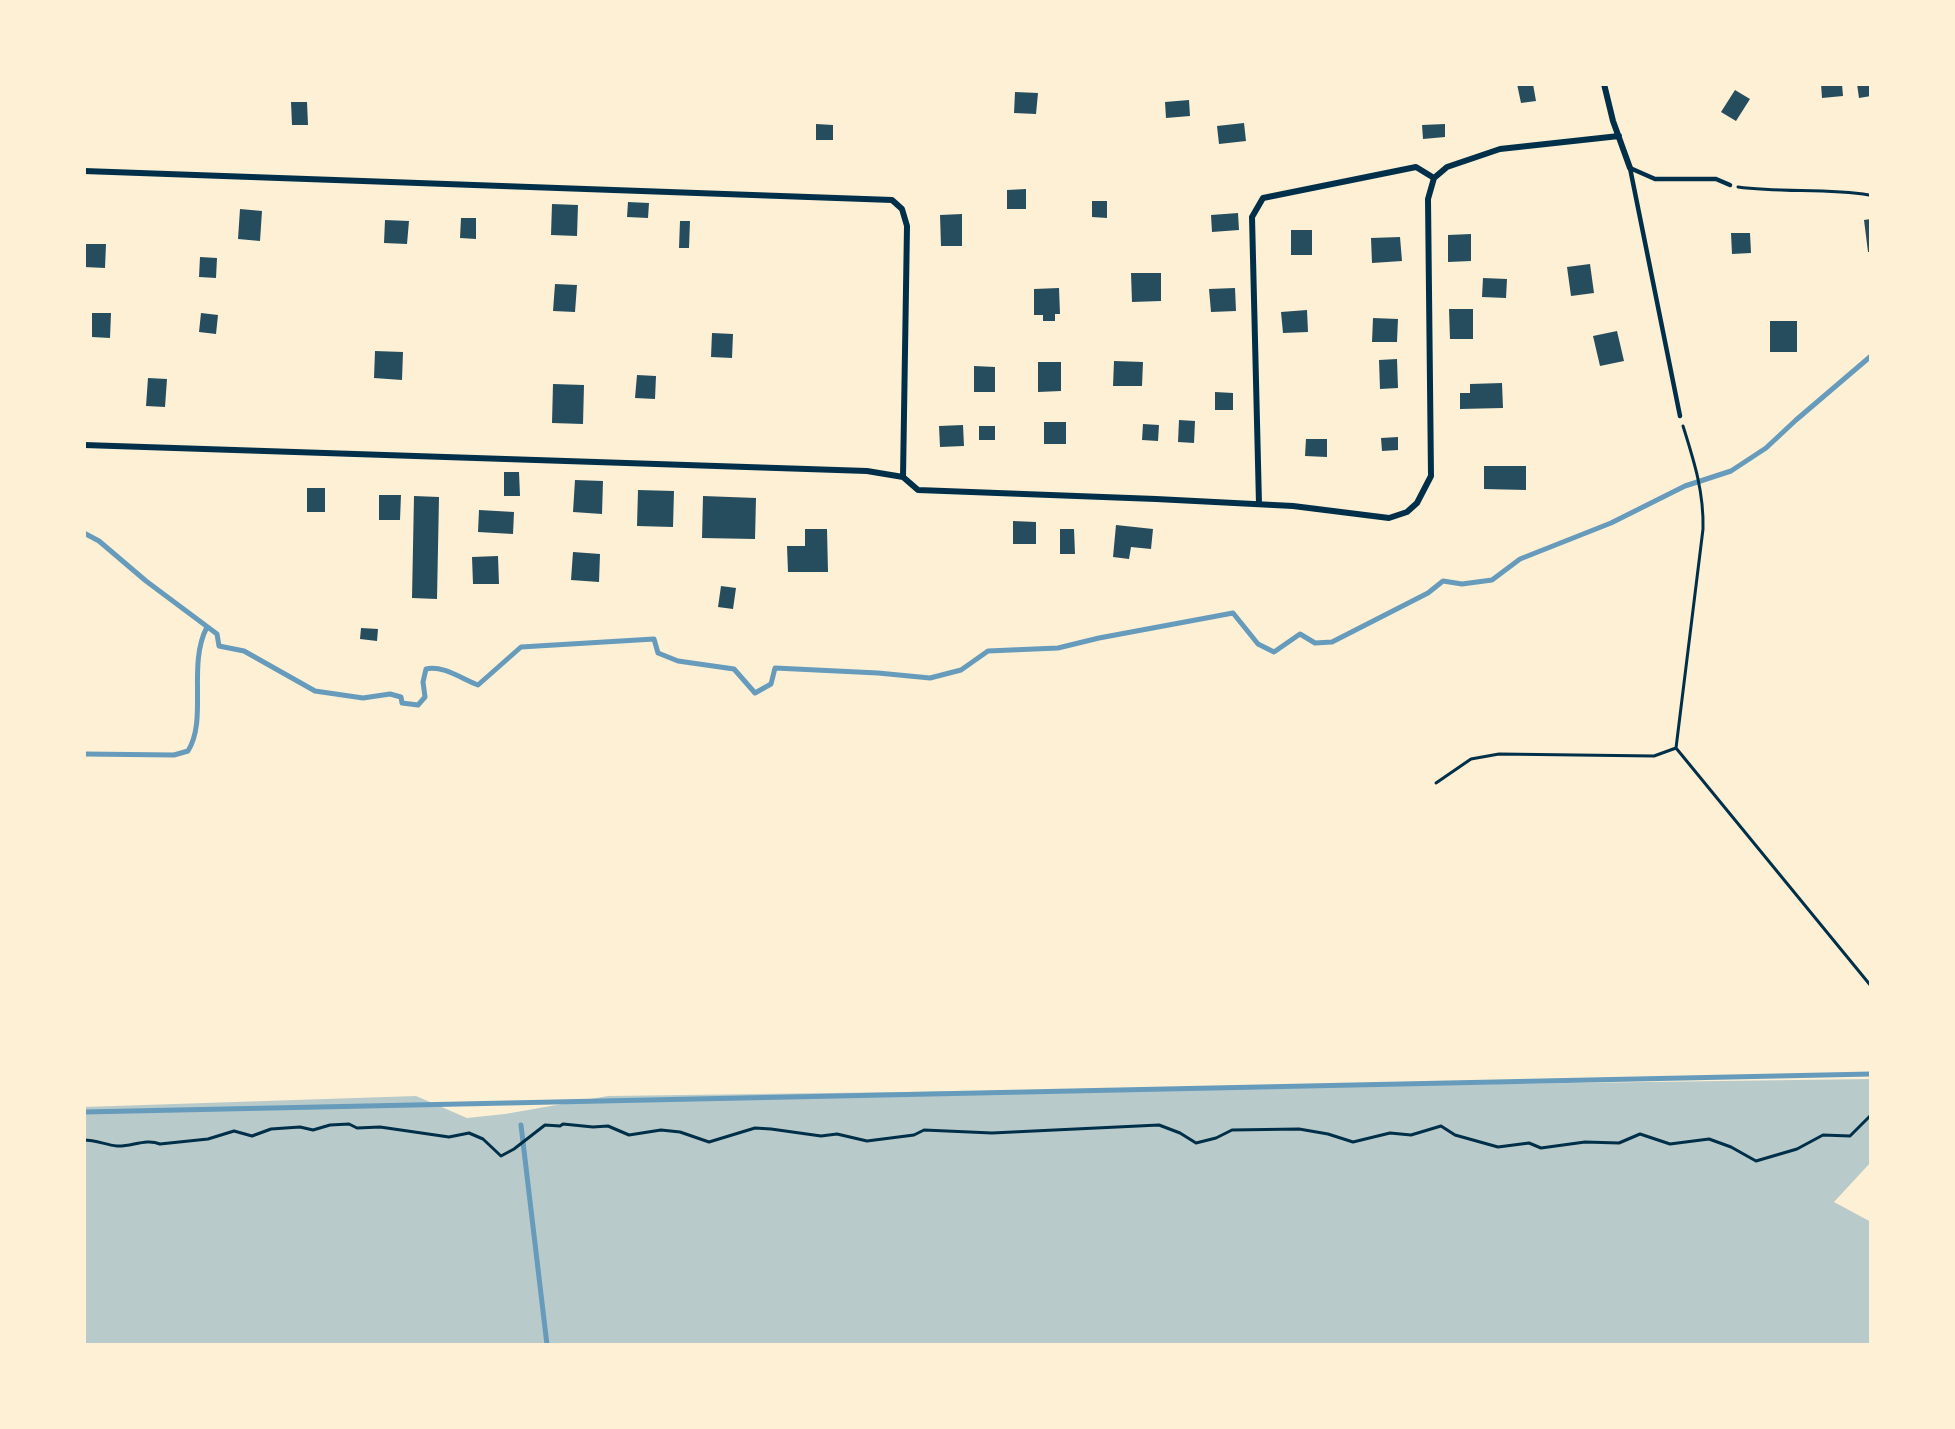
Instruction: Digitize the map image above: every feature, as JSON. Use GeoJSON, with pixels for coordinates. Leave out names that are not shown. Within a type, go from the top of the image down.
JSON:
{"type":"FeatureCollection","features":[{"type":"Feature","properties":{"kind":"street"},"geometry":{"type":"LineString","coordinates":[[1604,84],[1630,168]]}},
{"type":"Feature","properties":{"kind":"street"},"geometry":{"type":"LineString","coordinates":[[84,445],[867,471],[903,477],[918,490],[1258,504],[1389,518],[1407,512],[1417,503],[1431,476],[1428,199],[1434,178],[1446,167],[1500,149],[1619,136]]}},
{"type":"Feature","properties":{"kind":"street"},"geometry":{"type":"LineString","coordinates":[[1258,504],[1252,217],[1263,198],[1416,167],[1434,178]]}},
{"type":"Feature","properties":{"kind":"street"},"geometry":{"type":"LineString","coordinates":[[84,171],[892,200],[902,209],[907,226],[903,477]]}},
{"type":"Feature","properties":{"kind":"lane"},"geometry":{"type":"LineString","coordinates":[[1630,168],[1655,179],[1716,179],[1730,185]]}},
{"type":"Feature","properties":{"kind":"lane"},"geometry":{"type":"LineString","coordinates":[[1630,168],[1680,416]]}},
{"type":"Feature","properties":{"kind":"path"},"geometry":{"type":"LineString","coordinates":[[1730,185],[1757,189],[1841,191],[1869,195]]}},
{"type":"Feature","properties":{"kind":"path"},"geometry":{"type":"LineString","coordinates":[[1680,416],[1699,477],[1704,509],[1676,748],[1871,986]]}},
{"type":"Feature","properties":{"kind":"path"},"geometry":{"type":"LineString","coordinates":[[1436,783],[1471,759],[1499,754],[1654,756],[1676,748]]}},
{"type":"Feature","properties":{"kind":"path"},"geometry":{"type":"LineString","coordinates":[[84,1140],[95,1140],[117,1146],[154,1142],[160,1144],[208,1138],[234,1131],[252,1136],[271,1129],[300,1127],[313,1130],[330,1125],[349,1124],[357,1128],[380,1127],[449,1137],[469,1133],[483,1139],[501,1156],[545,1125],[560,1126],[563,1124],[608,1126],[629,1135],[661,1130],[680,1132],[709,1142],[755,1128],[821,1136],[837,1134],[867,1141],[914,1135],[924,1130],[993,1133],[1159,1125],[1180,1133],[1196,1143],[1232,1130],[1299,1129],[1328,1134],[1353,1142],[1390,1133],[1411,1135],[1441,1126],[1455,1136],[1498,1147],[1528,1143],[1541,1148],[1586,1142],[1619,1143],[1640,1134],[1670,1144],[1709,1139],[1731,1146],[1756,1161],[1797,1149],[1823,1135],[1850,1136],[1871,1115]]}},
{"type":"Feature","properties":{"kind":"shaded area"},"geometry":{"type":"Polygon","coordinates":[[[1871,1079],[1871,1162],[1834,1202],[1871,1222],[1871,1345],[84,1345],[84,1107],[416,1096],[467,1118],[505,1114],[608,1096],[1871,1079]]]}},
{"type":"Feature","properties":{"kind":"building"},"geometry":{"type":"Polygon","coordinates":[[[1517,84],[1533,84],[1536,101],[1521,103],[1517,84]]]}},
{"type":"Feature","properties":{"kind":"building"},"geometry":{"type":"Polygon","coordinates":[[[1821,84],[1842,84],[1843,96],[1822,98],[1821,84]]]}},
{"type":"Feature","properties":{"kind":"building"},"geometry":{"type":"Polygon","coordinates":[[[1857,84],[1871,84],[1871,96],[1859,98],[1857,84]]]}},
{"type":"Feature","properties":{"kind":"building"},"geometry":{"type":"Polygon","coordinates":[[[1735,90],[1750,99],[1736,121],[1721,112],[1735,90]]]}},
{"type":"Feature","properties":{"kind":"building"},"geometry":{"type":"Polygon","coordinates":[[[1015,92],[1038,93],[1036,114],[1014,113],[1015,92]]]}},
{"type":"Feature","properties":{"kind":"building"},"geometry":{"type":"Polygon","coordinates":[[[1189,100],[1190,116],[1166,118],[1165,102],[1189,100]]]}},
{"type":"Feature","properties":{"kind":"building"},"geometry":{"type":"Polygon","coordinates":[[[291,102],[307,102],[308,125],[292,125],[291,102]]]}},
{"type":"Feature","properties":{"kind":"building"},"geometry":{"type":"Polygon","coordinates":[[[1244,123],[1246,141],[1219,144],[1217,126],[1244,123]]]}},
{"type":"Feature","properties":{"kind":"building"},"geometry":{"type":"Polygon","coordinates":[[[816,124],[833,125],[833,140],[816,140],[816,124]]]}},
{"type":"Feature","properties":{"kind":"building"},"geometry":{"type":"Polygon","coordinates":[[[1445,124],[1445,137],[1423,139],[1422,125],[1445,124]]]}},
{"type":"Feature","properties":{"kind":"building"},"geometry":{"type":"Polygon","coordinates":[[[1026,189],[1026,209],[1007,209],[1007,190],[1026,189]]]}},
{"type":"Feature","properties":{"kind":"building"},"geometry":{"type":"Polygon","coordinates":[[[1092,201],[1107,201],[1107,218],[1092,217],[1092,201]]]}},
{"type":"Feature","properties":{"kind":"building"},"geometry":{"type":"Polygon","coordinates":[[[628,202],[649,203],[648,218],[627,217],[628,202]]]}},
{"type":"Feature","properties":{"kind":"building"},"geometry":{"type":"Polygon","coordinates":[[[552,204],[578,205],[577,236],[551,235],[552,204]]]}},
{"type":"Feature","properties":{"kind":"building"},"geometry":{"type":"Polygon","coordinates":[[[240,209],[262,211],[260,241],[238,239],[240,209]]]}},
{"type":"Feature","properties":{"kind":"building"},"geometry":{"type":"Polygon","coordinates":[[[1238,213],[1239,230],[1212,232],[1211,215],[1238,213]]]}},
{"type":"Feature","properties":{"kind":"building"},"geometry":{"type":"Polygon","coordinates":[[[962,214],[962,246],[941,246],[940,215],[962,214]]]}},
{"type":"Feature","properties":{"kind":"building"},"geometry":{"type":"Polygon","coordinates":[[[461,218],[476,218],[476,239],[460,238],[461,218]]]}},
{"type":"Feature","properties":{"kind":"building"},"geometry":{"type":"Polygon","coordinates":[[[1871,219],[1871,252],[1868,252],[1864,220],[1871,219]]]}},
{"type":"Feature","properties":{"kind":"building"},"geometry":{"type":"Polygon","coordinates":[[[385,220],[409,221],[407,244],[384,243],[385,220]]]}},
{"type":"Feature","properties":{"kind":"building"},"geometry":{"type":"Polygon","coordinates":[[[680,221],[690,221],[689,248],[679,248],[680,221]]]}},
{"type":"Feature","properties":{"kind":"building"},"geometry":{"type":"Polygon","coordinates":[[[1291,230],[1312,230],[1312,255],[1291,255],[1291,230]]]}},
{"type":"Feature","properties":{"kind":"building"},"geometry":{"type":"Polygon","coordinates":[[[1731,233],[1750,233],[1751,253],[1732,254],[1731,233]]]}},
{"type":"Feature","properties":{"kind":"building"},"geometry":{"type":"Polygon","coordinates":[[[1471,234],[1471,261],[1448,262],[1448,235],[1471,234]]]}},
{"type":"Feature","properties":{"kind":"building"},"geometry":{"type":"Polygon","coordinates":[[[1400,237],[1402,261],[1372,263],[1371,238],[1400,237]]]}},
{"type":"Feature","properties":{"kind":"building"},"geometry":{"type":"Polygon","coordinates":[[[84,244],[106,244],[105,268],[84,267],[84,244]]]}},
{"type":"Feature","properties":{"kind":"building"},"geometry":{"type":"Polygon","coordinates":[[[200,257],[217,258],[216,278],[199,277],[200,257]]]}},
{"type":"Feature","properties":{"kind":"building"},"geometry":{"type":"Polygon","coordinates":[[[1590,264],[1594,293],[1571,296],[1567,267],[1590,264]]]}},
{"type":"Feature","properties":{"kind":"building"},"geometry":{"type":"Polygon","coordinates":[[[1131,273],[1161,273],[1161,301],[1132,302],[1131,273]]]}},
{"type":"Feature","properties":{"kind":"building"},"geometry":{"type":"Polygon","coordinates":[[[1483,278],[1507,279],[1506,298],[1482,297],[1483,278]]]}},
{"type":"Feature","properties":{"kind":"building"},"geometry":{"type":"Polygon","coordinates":[[[555,284],[577,285],[575,312],[553,311],[555,284]]]}},
{"type":"Feature","properties":{"kind":"building"},"geometry":{"type":"Polygon","coordinates":[[[1059,288],[1060,314],[1055,314],[1055,321],[1043,321],[1043,315],[1034,315],[1034,289],[1059,288]]]}},
{"type":"Feature","properties":{"kind":"building"},"geometry":{"type":"Polygon","coordinates":[[[1235,288],[1236,311],[1211,312],[1209,289],[1235,288]]]}},
{"type":"Feature","properties":{"kind":"building"},"geometry":{"type":"Polygon","coordinates":[[[1449,309],[1473,309],[1473,339],[1450,339],[1449,309]]]}},
{"type":"Feature","properties":{"kind":"building"},"geometry":{"type":"Polygon","coordinates":[[[1307,310],[1308,332],[1283,333],[1281,312],[1307,310]]]}},
{"type":"Feature","properties":{"kind":"building"},"geometry":{"type":"Polygon","coordinates":[[[92,313],[111,313],[110,338],[92,337],[92,313]]]}},
{"type":"Feature","properties":{"kind":"building"},"geometry":{"type":"Polygon","coordinates":[[[201,313],[218,315],[216,334],[199,332],[201,313]]]}},
{"type":"Feature","properties":{"kind":"building"},"geometry":{"type":"Polygon","coordinates":[[[1373,318],[1398,319],[1397,342],[1372,342],[1373,318]]]}},
{"type":"Feature","properties":{"kind":"building"},"geometry":{"type":"Polygon","coordinates":[[[1770,321],[1797,321],[1797,352],[1770,352],[1770,321]]]}},
{"type":"Feature","properties":{"kind":"building"},"geometry":{"type":"Polygon","coordinates":[[[1617,331],[1624,361],[1600,366],[1593,336],[1617,331]]]}},
{"type":"Feature","properties":{"kind":"building"},"geometry":{"type":"Polygon","coordinates":[[[712,333],[733,334],[732,358],[711,357],[712,333]]]}},
{"type":"Feature","properties":{"kind":"building"},"geometry":{"type":"Polygon","coordinates":[[[375,351],[403,352],[402,380],[374,378],[375,351]]]}},
{"type":"Feature","properties":{"kind":"building"},"geometry":{"type":"Polygon","coordinates":[[[1397,359],[1398,388],[1380,389],[1379,360],[1397,359]]]}},
{"type":"Feature","properties":{"kind":"building"},"geometry":{"type":"Polygon","coordinates":[[[1114,361],[1143,362],[1142,386],[1113,386],[1114,361]]]}},
{"type":"Feature","properties":{"kind":"building"},"geometry":{"type":"Polygon","coordinates":[[[1038,362],[1061,362],[1061,391],[1038,392],[1038,362]]]}},
{"type":"Feature","properties":{"kind":"building"},"geometry":{"type":"Polygon","coordinates":[[[974,366],[995,367],[995,392],[974,392],[974,366]]]}},
{"type":"Feature","properties":{"kind":"building"},"geometry":{"type":"Polygon","coordinates":[[[637,375],[656,376],[655,399],[635,398],[637,375]]]}},
{"type":"Feature","properties":{"kind":"building"},"geometry":{"type":"Polygon","coordinates":[[[148,378],[167,379],[165,407],[146,406],[148,378]]]}},
{"type":"Feature","properties":{"kind":"building"},"geometry":{"type":"Polygon","coordinates":[[[1502,383],[1503,408],[1460,409],[1460,393],[1470,393],[1470,384],[1502,383]]]}},
{"type":"Feature","properties":{"kind":"building"},"geometry":{"type":"Polygon","coordinates":[[[553,384],[584,385],[583,424],[552,423],[553,384]]]}},
{"type":"Feature","properties":{"kind":"building"},"geometry":{"type":"Polygon","coordinates":[[[1215,392],[1233,393],[1233,410],[1215,410],[1215,392]]]}},
{"type":"Feature","properties":{"kind":"building"},"geometry":{"type":"Polygon","coordinates":[[[1179,420],[1195,421],[1194,443],[1178,442],[1179,420]]]}},
{"type":"Feature","properties":{"kind":"building"},"geometry":{"type":"Polygon","coordinates":[[[1044,422],[1066,422],[1066,444],[1044,444],[1044,422]]]}},
{"type":"Feature","properties":{"kind":"building"},"geometry":{"type":"Polygon","coordinates":[[[1143,424],[1159,425],[1158,441],[1142,440],[1143,424]]]}},
{"type":"Feature","properties":{"kind":"building"},"geometry":{"type":"Polygon","coordinates":[[[963,425],[964,446],[940,447],[939,426],[963,425]]]}},
{"type":"Feature","properties":{"kind":"building"},"geometry":{"type":"Polygon","coordinates":[[[979,426],[995,426],[995,440],[979,440],[979,426]]]}},
{"type":"Feature","properties":{"kind":"building"},"geometry":{"type":"Polygon","coordinates":[[[1398,437],[1398,450],[1382,451],[1381,438],[1398,437]]]}},
{"type":"Feature","properties":{"kind":"building"},"geometry":{"type":"Polygon","coordinates":[[[1306,439],[1327,439],[1327,457],[1305,456],[1306,439]]]}},
{"type":"Feature","properties":{"kind":"building"},"geometry":{"type":"Polygon","coordinates":[[[1484,466],[1526,466],[1526,490],[1484,489],[1484,466]]]}},
{"type":"Feature","properties":{"kind":"building"},"geometry":{"type":"Polygon","coordinates":[[[504,472],[519,472],[520,496],[504,496],[504,472]]]}},
{"type":"Feature","properties":{"kind":"building"},"geometry":{"type":"Polygon","coordinates":[[[575,480],[603,481],[602,514],[573,512],[575,480]]]}},
{"type":"Feature","properties":{"kind":"building"},"geometry":{"type":"Polygon","coordinates":[[[307,488],[325,488],[325,512],[307,512],[307,488]]]}},
{"type":"Feature","properties":{"kind":"building"},"geometry":{"type":"Polygon","coordinates":[[[638,490],[674,491],[673,527],[637,526],[638,490]]]}},
{"type":"Feature","properties":{"kind":"building"},"geometry":{"type":"Polygon","coordinates":[[[379,495],[401,495],[400,520],[379,520],[379,495]]]}},
{"type":"Feature","properties":{"kind":"building"},"geometry":{"type":"Polygon","coordinates":[[[414,496],[439,497],[437,599],[412,598],[414,496]]]}},
{"type":"Feature","properties":{"kind":"building"},"geometry":{"type":"Polygon","coordinates":[[[703,496],[756,498],[755,539],[702,538],[703,496]]]}},
{"type":"Feature","properties":{"kind":"building"},"geometry":{"type":"Polygon","coordinates":[[[479,510],[514,512],[513,534],[478,532],[479,510]]]}},
{"type":"Feature","properties":{"kind":"building"},"geometry":{"type":"Polygon","coordinates":[[[1013,521],[1036,522],[1036,544],[1013,544],[1013,521]]]}},
{"type":"Feature","properties":{"kind":"building"},"geometry":{"type":"Polygon","coordinates":[[[1116,525],[1153,529],[1151,549],[1131,547],[1129,559],[1113,557],[1116,525]]]}},
{"type":"Feature","properties":{"kind":"building"},"geometry":{"type":"Polygon","coordinates":[[[805,529],[827,529],[828,572],[788,572],[787,546],[805,546],[805,529]]]}},
{"type":"Feature","properties":{"kind":"building"},"geometry":{"type":"Polygon","coordinates":[[[1060,529],[1074,529],[1075,554],[1060,554],[1060,529]]]}},
{"type":"Feature","properties":{"kind":"building"},"geometry":{"type":"Polygon","coordinates":[[[573,552],[600,554],[599,582],[571,580],[573,552]]]}},
{"type":"Feature","properties":{"kind":"building"},"geometry":{"type":"Polygon","coordinates":[[[498,556],[499,584],[473,584],[472,557],[498,556]]]}},
{"type":"Feature","properties":{"kind":"building"},"geometry":{"type":"Polygon","coordinates":[[[721,586],[736,588],[733,609],[718,607],[721,586]]]}},
{"type":"Feature","properties":{"kind":"building"},"geometry":{"type":"Polygon","coordinates":[[[361,628],[378,629],[377,641],[360,639],[361,628]]]}},
{"type":"Feature","properties":{"kind":"waterway"},"geometry":{"type":"LineString","coordinates":[[84,533],[99,541],[146,581],[217,634],[219,646],[244,651],[315,691],[363,698],[390,694],[401,697],[402,703],[418,705],[425,697],[423,682],[426,669],[446,671],[478,685],[521,647],[654,639],[658,653],[678,661],[734,669],[755,693],[771,684],[775,668],[930,678],[961,670],[988,651],[1058,648],[1233,613],[1258,644],[1274,652],[1300,634],[1315,643],[1332,642],[1428,593],[1443,581],[1462,584],[1492,580],[1520,559],[1611,523],[1685,486],[1731,471],[1766,448],[1871,356]]}},
{"type":"Feature","properties":{"kind":"waterway"},"geometry":{"type":"LineString","coordinates":[[84,754],[174,755],[188,751],[197,723],[198,658],[207,627]]}},
{"type":"Feature","properties":{"kind":"waterway"},"geometry":{"type":"LineString","coordinates":[[84,1112],[1871,1074]]}},
{"type":"Feature","properties":{"kind":"waterway"},"geometry":{"type":"LineString","coordinates":[[521,1125],[547,1345]]}}]}
